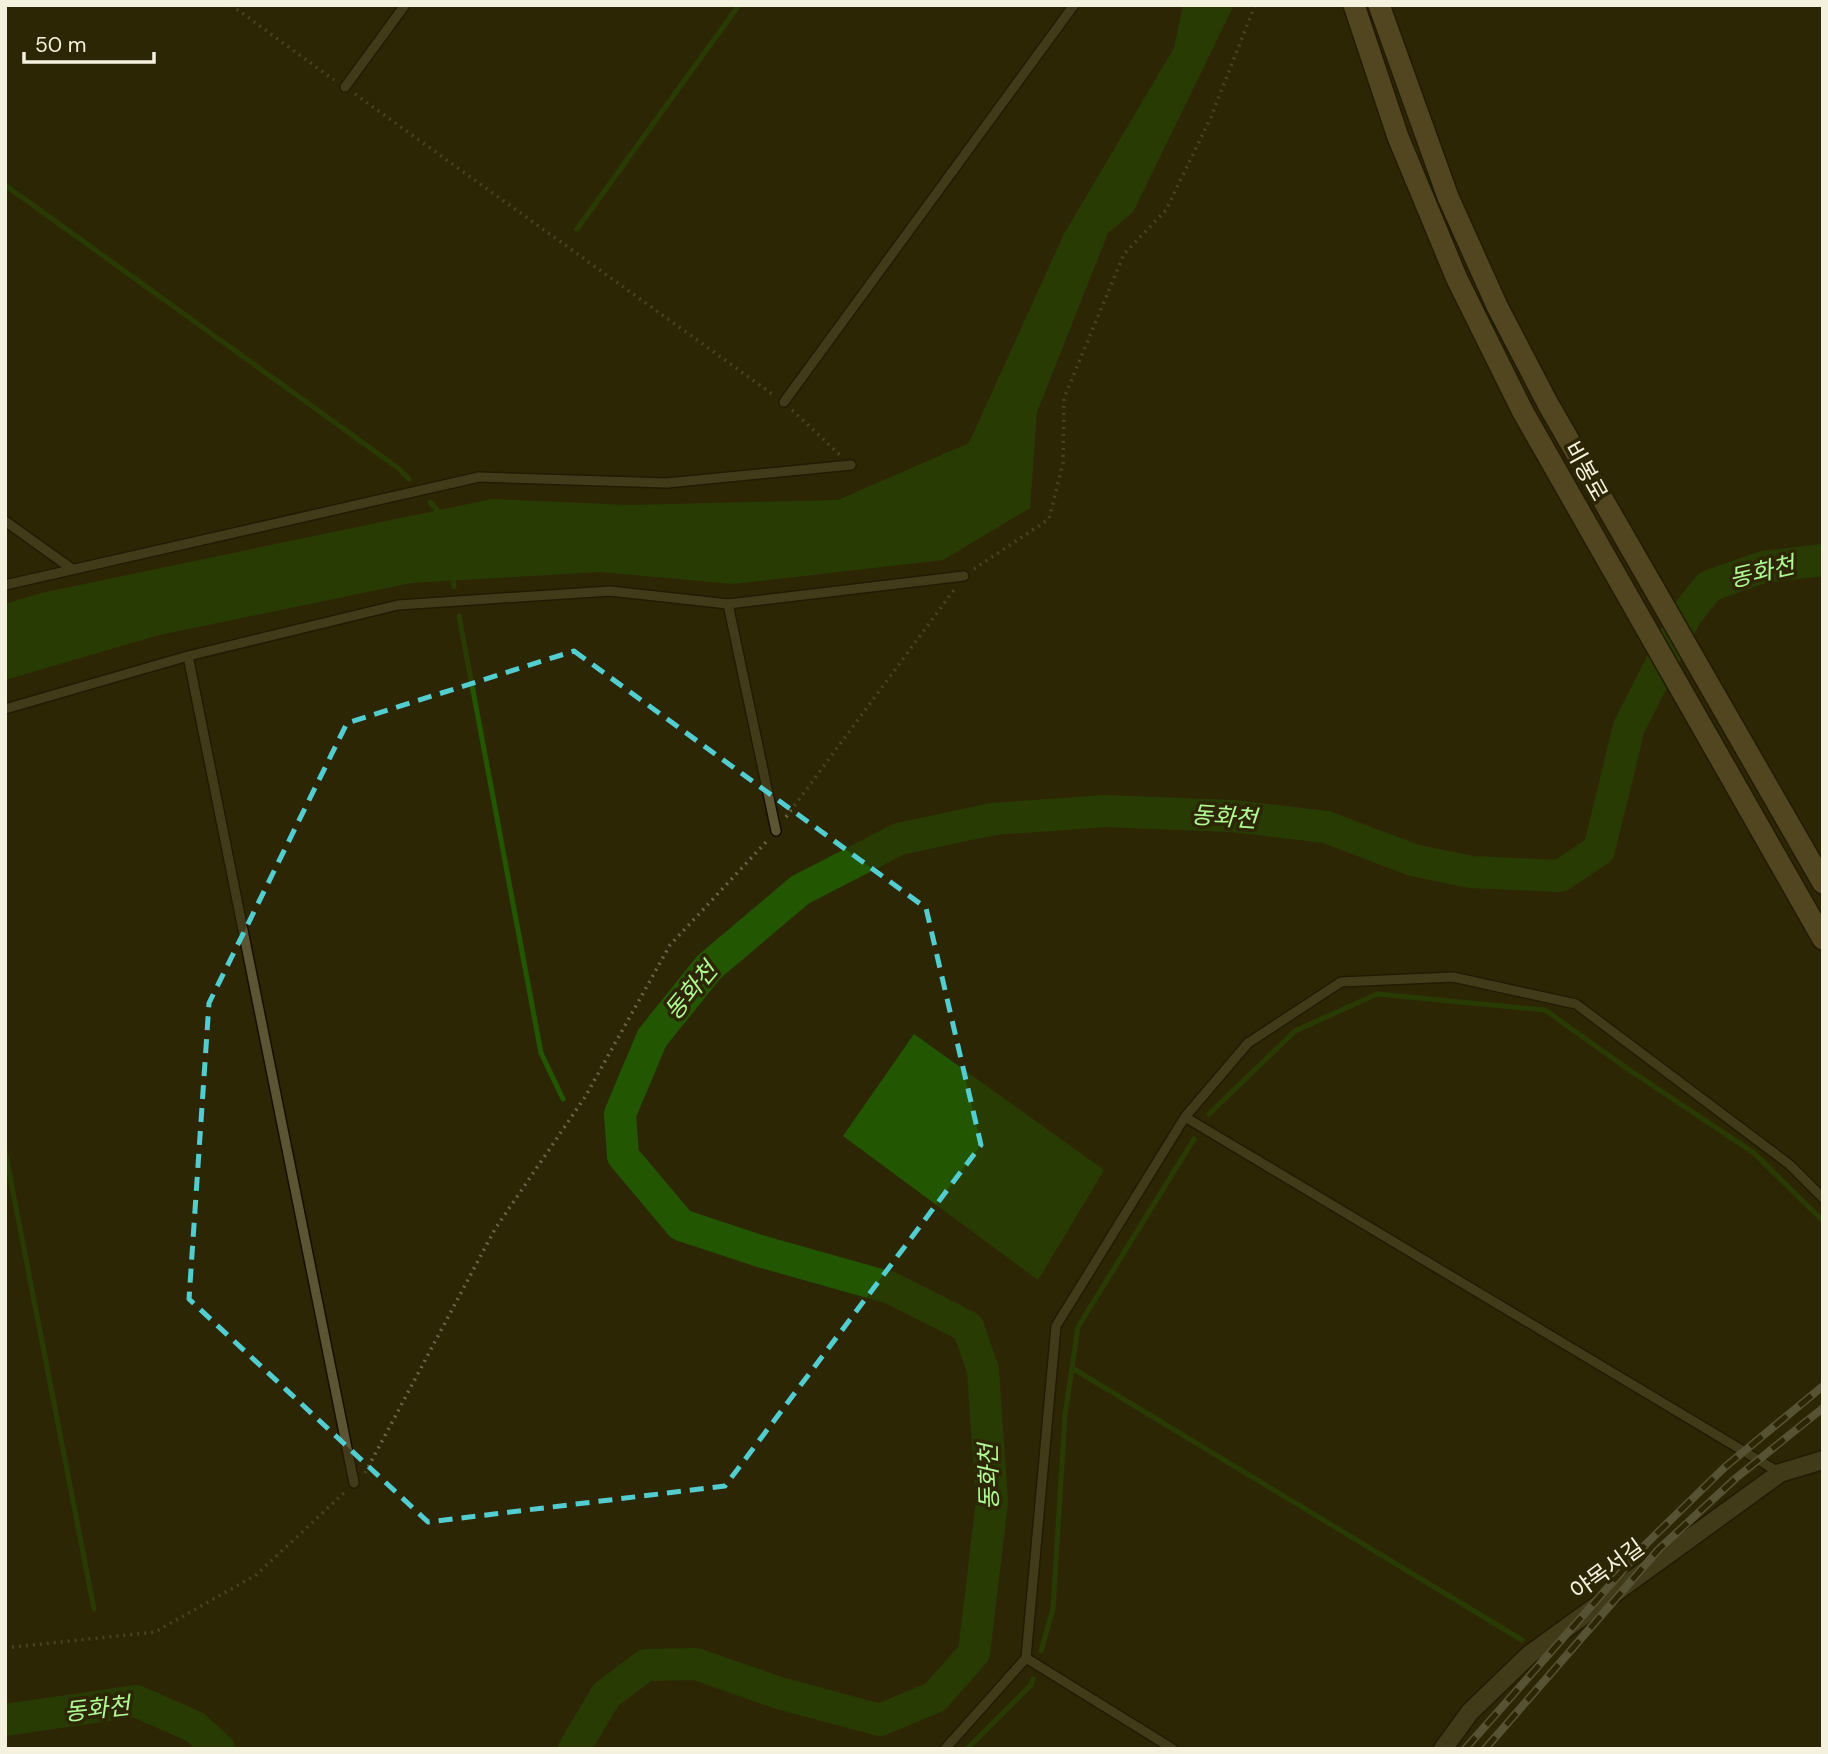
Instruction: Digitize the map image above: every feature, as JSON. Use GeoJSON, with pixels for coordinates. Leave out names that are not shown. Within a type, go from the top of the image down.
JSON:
{"type":"FeatureCollection","features":[{"type":"Feature","properties":{"kind":"street","name":"비봉로"},"geometry":{"type":"LineString","coordinates":[[1354,5],[1398,138],[1457,279],[1523,412],[1818,931]]}},
{"type":"Feature","properties":{"kind":"street","name":"비봉로"},"geometry":{"type":"LineString","coordinates":[[1379,5],[1448,197],[1492,294],[1548,404],[1823,883]]}},
{"type":"Feature","properties":{"kind":"street","name":"야목서길"},"geometry":{"type":"LineString","coordinates":[[1443,1749],[1470,1712],[1529,1655],[1780,1473],[1823,1460]]}},
{"type":"Feature","properties":{"kind":"lane"},"geometry":{"type":"LineString","coordinates":[[345,87],[405,5]]}},
{"type":"Feature","properties":{"kind":"lane"},"geometry":{"type":"LineString","coordinates":[[784,402],[1074,5]]}},
{"type":"Feature","properties":{"kind":"lane"},"geometry":{"type":"LineString","coordinates":[[5,585],[479,477],[667,483],[851,466]]}},
{"type":"Feature","properties":{"kind":"lane"},"geometry":{"type":"LineString","coordinates":[[5,521],[72,569]]}},
{"type":"Feature","properties":{"kind":"lane"},"geometry":{"type":"LineString","coordinates":[[5,709],[188,656],[398,605],[610,591],[729,604],[964,576]]}},
{"type":"Feature","properties":{"kind":"lane"},"geometry":{"type":"LineString","coordinates":[[729,604],[776,831]]}},
{"type":"Feature","properties":{"kind":"lane"},"geometry":{"type":"LineString","coordinates":[[188,656],[354,1483]]}},
{"type":"Feature","properties":{"kind":"lane"},"geometry":{"type":"LineString","coordinates":[[945,1749],[1026,1658],[1056,1326],[1185,1116],[1248,1043],[1341,982],[1453,977],[1576,1004],[1790,1165],[1823,1198]]}},
{"type":"Feature","properties":{"kind":"lane"},"geometry":{"type":"LineString","coordinates":[[1185,1116],[1780,1473]]}},
{"type":"Feature","properties":{"kind":"lane"},"geometry":{"type":"LineString","coordinates":[[1026,1658],[1173,1749]]}},
{"type":"Feature","properties":{"kind":"path"},"geometry":{"type":"LineString","coordinates":[[231,5],[784,402],[851,466]]}},
{"type":"Feature","properties":{"kind":"path"},"geometry":{"type":"LineString","coordinates":[[5,1648],[155,1632],[256,1575],[365,1473],[495,1229],[585,1097],[670,945],[776,831],[964,576],[1049,519],[1063,463],[1064,398],[1124,254],[1166,210],[1211,117],[1255,5]]}},
{"type":"Feature","properties":{"kind":"highlighted area"},"geometry":{"type":"Polygon","coordinates":[[[574,651],[926,908],[981,1145],[725,1486],[428,1522],[189,1299],[209,1003],[347,723],[574,651]]]}},
{"type":"Feature","properties":{"kind":"shaded area"},"geometry":{"type":"Polygon","coordinates":[[[1183,5],[1234,5],[1133,212],[1108,233],[1037,412],[1030,508],[943,560],[734,584],[600,572],[411,583],[159,635],[5,680],[5,604],[41,593],[492,499],[629,505],[838,500],[969,443],[1064,234],[1174,48],[1183,5]]]}},
{"type":"Feature","properties":{"kind":"shaded area"},"geometry":{"type":"Polygon","coordinates":[[[914,1034],[1104,1170],[1038,1280],[843,1136],[914,1034]]]}},
{"type":"Feature","properties":{"kind":"waterway"},"geometry":{"type":"LineString","coordinates":[[577,229],[739,5]]}},
{"type":"Feature","properties":{"kind":"waterway"},"geometry":{"type":"LineString","coordinates":[[5,185],[398,468],[409,479]]}},
{"type":"Feature","properties":{"kind":"waterway"},"geometry":{"type":"LineString","coordinates":[[430,502],[437,510]]}},
{"type":"Feature","properties":{"kind":"waterway","name":"동화천"},"geometry":{"type":"LineString","coordinates":[[574,1749],[606,1695],[646,1665],[696,1664],[779,1693],[880,1720],[935,1697],[974,1653],[992,1502],[983,1370],[968,1327],[891,1288],[763,1252],[681,1225],[623,1156],[620,1114],[652,1038],[709,967],[800,890],[899,839],[993,819],[1105,811],[1232,816],[1326,827],[1413,860],[1471,872],[1560,876],[1599,850],[1629,727],[1686,615],[1709,586],[1763,567],[1823,560]]}},
{"type":"Feature","properties":{"kind":"waterway"},"geometry":{"type":"LineString","coordinates":[[453,580],[454,587]]}},
{"type":"Feature","properties":{"kind":"waterway"},"geometry":{"type":"LineString","coordinates":[[459,616],[541,1053],[563,1099]]}},
{"type":"Feature","properties":{"kind":"waterway"},"geometry":{"type":"LineString","coordinates":[[1209,1114],[1295,1031],[1377,994],[1545,1010],[1754,1153],[1823,1221]]}},
{"type":"Feature","properties":{"kind":"waterway"},"geometry":{"type":"LineString","coordinates":[[1041,1651],[1053,1609],[1065,1415],[1078,1327],[1194,1139]]}},
{"type":"Feature","properties":{"kind":"waterway"},"geometry":{"type":"LineString","coordinates":[[5,1151],[94,1609]]}},
{"type":"Feature","properties":{"kind":"waterway"},"geometry":{"type":"LineString","coordinates":[[1072,1368],[1522,1640]]}},
{"type":"Feature","properties":{"kind":"waterway"},"geometry":{"type":"LineString","coordinates":[[967,1749],[1031,1685],[1033,1679]]}},
{"type":"Feature","properties":{"kind":"waterway","name":"동화천"},"geometry":{"type":"LineString","coordinates":[[5,1720],[136,1701],[195,1727],[219,1749]]}},
{"type":"Feature","properties":{"kind":"railway"},"geometry":{"type":"LineString","coordinates":[[1465,1749],[1647,1543],[1725,1467],[1823,1386]]}},
{"type":"Feature","properties":{"kind":"railway"},"geometry":{"type":"LineString","coordinates":[[1485,1749],[1659,1549],[1736,1478],[1823,1408]]}}]}
